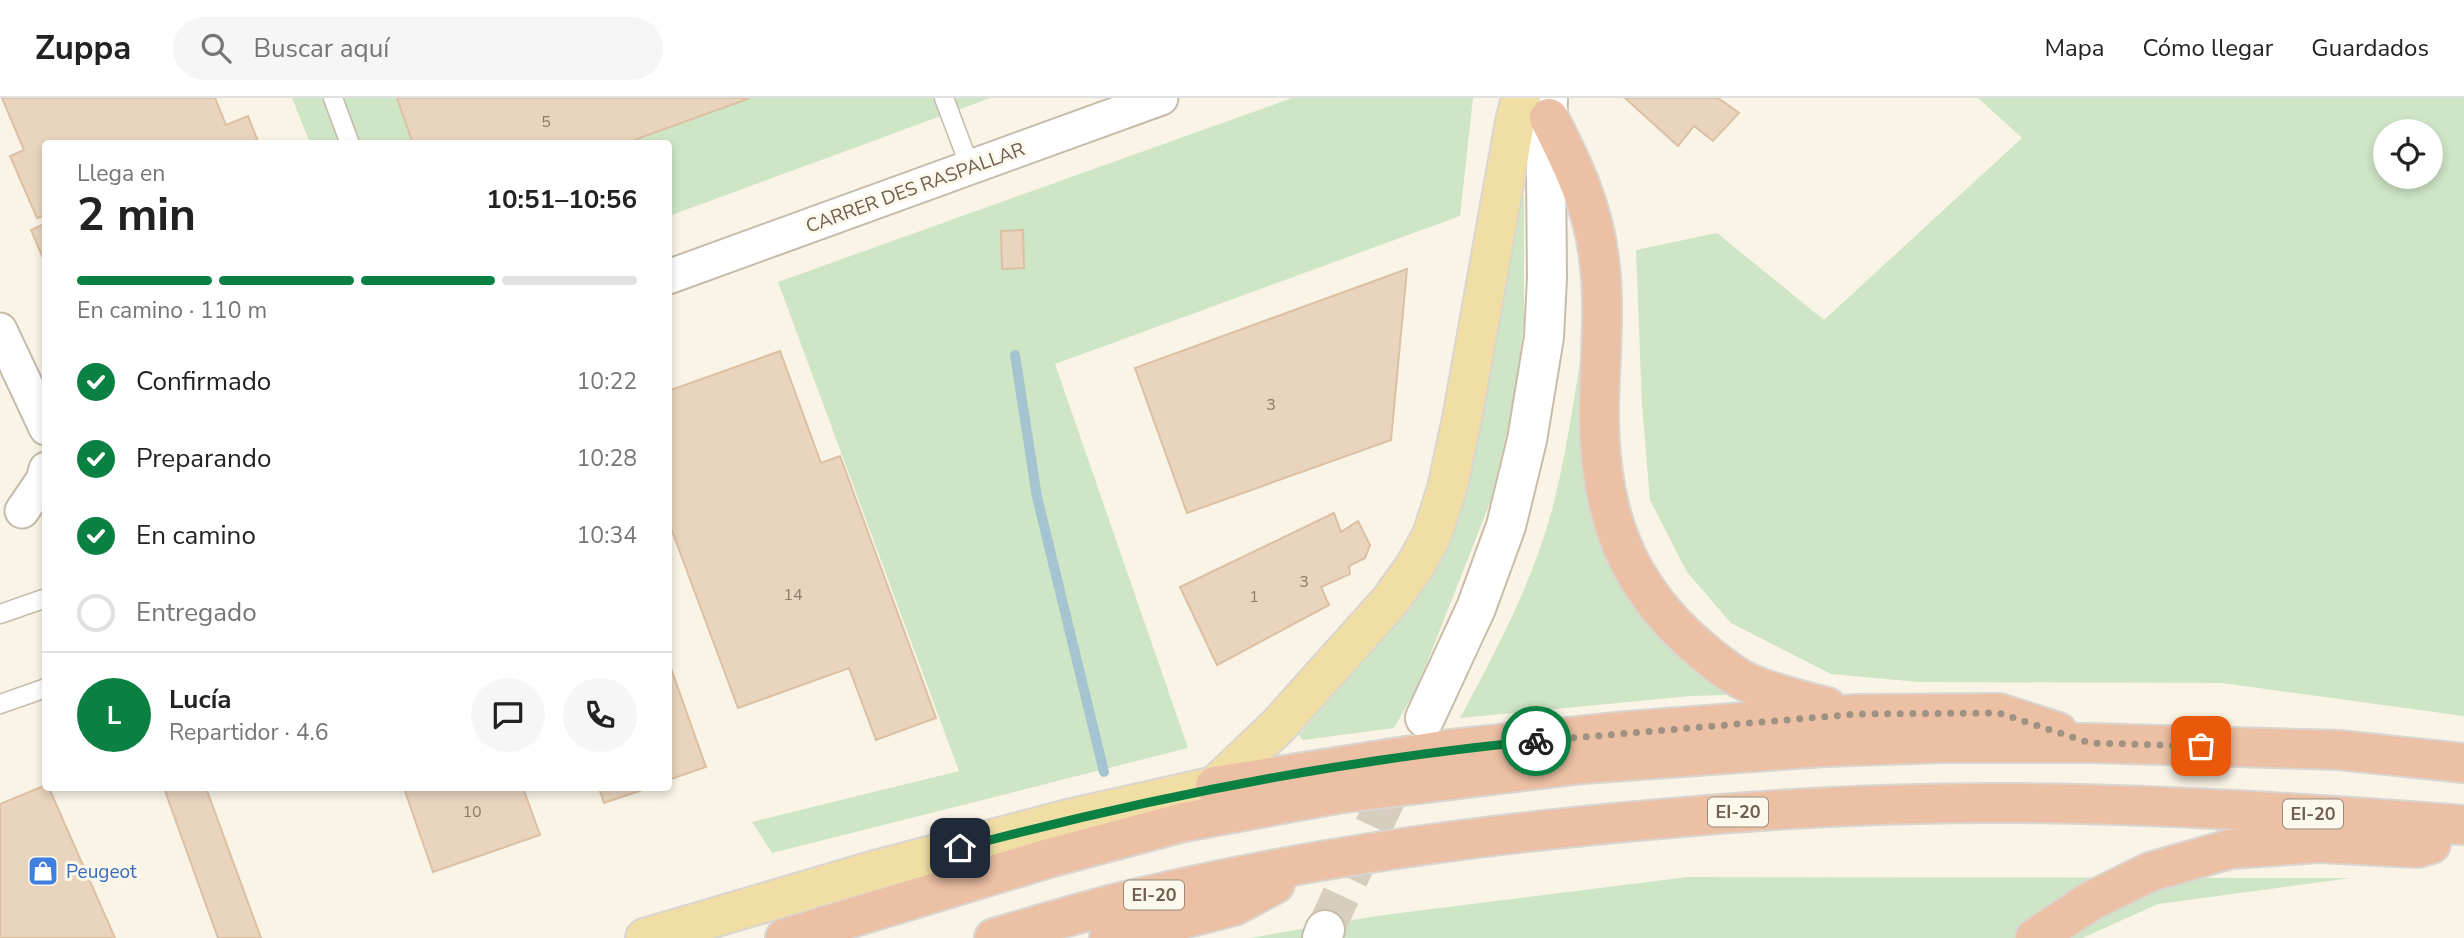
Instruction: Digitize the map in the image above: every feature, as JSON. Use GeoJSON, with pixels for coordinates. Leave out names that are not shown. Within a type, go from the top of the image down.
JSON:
{"type":"FeatureCollection","features":[{"type":"Feature","properties":{"kind":"highway"},"geometry":{"type":"LineString","coordinates":[[1537,103],[1572,163],[1592,219],[1599,258],[1601,298],[1599,419],[1602,474],[1606,500],[1624,553],[1651,600],[1687,638],[1718,664],[1749,683],[1804,701],[1857,714]]}},
{"type":"Feature","properties":{"kind":"highway"},"geometry":{"type":"LineString","coordinates":[[1215,786],[1451,749],[1857,714],[1999,713],[2090,743]]}},
{"type":"Feature","properties":{"kind":"highway"},"geometry":{"type":"LineString","coordinates":[[785,938],[1049,858],[1184,822],[1337,794],[1583,764],[1709,754],[1917,744],[2090,743],[2340,750],[2464,762]]}},
{"type":"Feature","properties":{"kind":"highway","name":"EI-20"},"geometry":{"type":"LineString","coordinates":[[994,938],[1130,900],[1317,861],[1455,840],[1725,813],[1867,805],[2017,803],[2162,806],[2464,825]]}},
{"type":"Feature","properties":{"kind":"highway"},"geometry":{"type":"LineString","coordinates":[[2035,938],[2091,901],[2150,872],[2230,849],[2320,843],[2417,848],[2464,834]]}},
{"type":"Feature","properties":{"kind":"highway"},"geometry":{"type":"LineString","coordinates":[[1109,938],[1234,906],[1317,861]]}},
{"type":"Feature","properties":{"kind":"main road"},"geometry":{"type":"LineString","coordinates":[[645,938],[879,869],[1055,822],[1215,786],[1279,725],[1390,601],[1415,566],[1432,535],[1447,489],[1462,419],[1515,122],[1537,103]]}},
{"type":"Feature","properties":{"kind":"street","name":"CARRER DES RASPALLAR"},"geometry":{"type":"LineString","coordinates":[[672,275],[1161,98]]}},
{"type":"Feature","properties":{"kind":"street"},"geometry":{"type":"LineString","coordinates":[[1425,718],[1476,608],[1506,526],[1527,440],[1544,337],[1547,278],[1546,172],[1537,103]]}},
{"type":"Feature","properties":{"kind":"street"},"geometry":{"type":"LineString","coordinates":[[0,330],[42,421]]}},
{"type":"Feature","properties":{"kind":"street"},"geometry":{"type":"LineString","coordinates":[[23,513],[42,482]]}},
{"type":"Feature","properties":{"kind":"lane"},"geometry":{"type":"LineString","coordinates":[[333,98],[349,140]]}},
{"type":"Feature","properties":{"kind":"lane"},"geometry":{"type":"LineString","coordinates":[[944,98],[970,167]]}},
{"type":"Feature","properties":{"kind":"lane"},"geometry":{"type":"LineString","coordinates":[[0,614],[42,599]]}},
{"type":"Feature","properties":{"kind":"lane"},"geometry":{"type":"LineString","coordinates":[[0,704],[42,689]]}},
{"type":"Feature","properties":{"kind":"green space"},"geometry":{"type":"Polygon","coordinates":[[[292,98],[990,98],[672,215],[672,140],[309,140],[292,98]]]}},
{"type":"Feature","properties":{"kind":"green space"},"geometry":{"type":"Polygon","coordinates":[[[1292,98],[1473,98],[1460,216],[1055,364],[1188,748],[772,853],[752,822],[959,771],[778,282],[1292,98]]]}},
{"type":"Feature","properties":{"kind":"green space"},"geometry":{"type":"Polygon","coordinates":[[[1978,98],[2464,98],[2464,716],[2222,683],[1919,682],[1831,674],[1731,623],[1687,572],[1650,500],[1642,405],[1636,250],[1717,233],[1824,320],[2022,138],[1978,98]]]}},
{"type":"Feature","properties":{"kind":"green space"},"geometry":{"type":"Polygon","coordinates":[[[1518,196],[1524,196],[1524,324],[1513,408],[1491,500],[1417,688],[1394,728],[1303,740],[1299,735],[1383,636],[1518,196]]]}},
{"type":"Feature","properties":{"kind":"green space"},"geometry":{"type":"Polygon","coordinates":[[[1580,364],[1581,440],[1589,501],[1607,559],[1640,609],[1671,646],[1726,695],[1690,696],[1460,718],[1510,620],[1542,543],[1559,480],[1580,364]]]}},
{"type":"Feature","properties":{"kind":"green space"},"geometry":{"type":"Polygon","coordinates":[[[1688,877],[2351,878],[2158,904],[2082,938],[1250,938],[1376,916],[1688,877]]]}},
{"type":"Feature","properties":{"kind":"building"},"geometry":{"type":"Polygon","coordinates":[[[2,98],[215,98],[226,125],[248,116],[257,140],[42,140],[42,216],[37,218],[10,156],[24,150],[2,98]]]}},
{"type":"Feature","properties":{"kind":"building"},"geometry":{"type":"Polygon","coordinates":[[[397,98],[750,98],[634,140],[412,140],[397,98]]]}},
{"type":"Feature","properties":{"kind":"building"},"geometry":{"type":"Polygon","coordinates":[[[1625,98],[1718,98],[1739,113],[1713,141],[1694,126],[1678,146],[1625,98]]]}},
{"type":"Feature","properties":{"kind":"building"},"geometry":{"type":"Polygon","coordinates":[[[42,225],[42,256],[31,230],[42,225]]]}},
{"type":"Feature","properties":{"kind":"building"},"geometry":{"type":"Polygon","coordinates":[[[1023,230],[1024,268],[1002,269],[1001,231],[1023,230]]]}},
{"type":"Feature","properties":{"kind":"building"},"geometry":{"type":"Polygon","coordinates":[[[1407,269],[1391,440],[1187,513],[1135,368],[1407,269]]]}},
{"type":"Feature","properties":{"kind":"building"},"geometry":{"type":"Polygon","coordinates":[[[780,351],[821,463],[840,456],[936,718],[876,740],[849,668],[738,708],[672,531],[672,390],[780,351]]]}},
{"type":"Feature","properties":{"kind":"building"},"geometry":{"type":"Polygon","coordinates":[[[1334,513],[1341,532],[1358,521],[1370,545],[1365,558],[1349,566],[1350,574],[1321,587],[1329,605],[1217,665],[1180,587],[1334,513]]]}},
{"type":"Feature","properties":{"kind":"building"},"geometry":{"type":"Polygon","coordinates":[[[672,671],[706,767],[672,779],[672,671]]]}},
{"type":"Feature","properties":{"kind":"building","name":"Peugeot"},"geometry":{"type":"Polygon","coordinates":[[[42,787],[42,791],[50,791],[115,938],[0,938],[0,804],[42,787]]]}},
{"type":"Feature","properties":{"kind":"building"},"geometry":{"type":"Polygon","coordinates":[[[165,791],[207,791],[261,938],[218,938],[165,791]]]}},
{"type":"Feature","properties":{"kind":"building"},"geometry":{"type":"Polygon","coordinates":[[[405,791],[524,791],[540,835],[433,872],[405,791]]]}},
{"type":"Feature","properties":{"kind":"building"},"geometry":{"type":"Polygon","coordinates":[[[600,791],[639,791],[604,803],[600,791]]]}},
{"type":"Feature","properties":{"kind":"waterway"},"geometry":{"type":"LineString","coordinates":[[1015,355],[1037,497],[1104,772]]}},
{"type":"Feature","properties":{"kind":"tunnel"},"geometry":{"type":"LineString","coordinates":[[1325,930],[1404,761]]}},
{"type":"Feature","properties":{"kind":"way so far"},"geometry":{"type":"LineString","coordinates":[[1536,741],[1857,714],[1999,713],[2090,743],[2201,746]]}},
{"type":"Feature","properties":{"kind":"place","name":"Peugeot"},"geometry":{"type":"Point","coordinates":[43,871]}},
{"type":"Feature","properties":{"kind":"route"},"geometry":{"type":"LineString","coordinates":[[960,848],[1068,819],[1215,786],[1451,749],[1536,741]]}}]}
